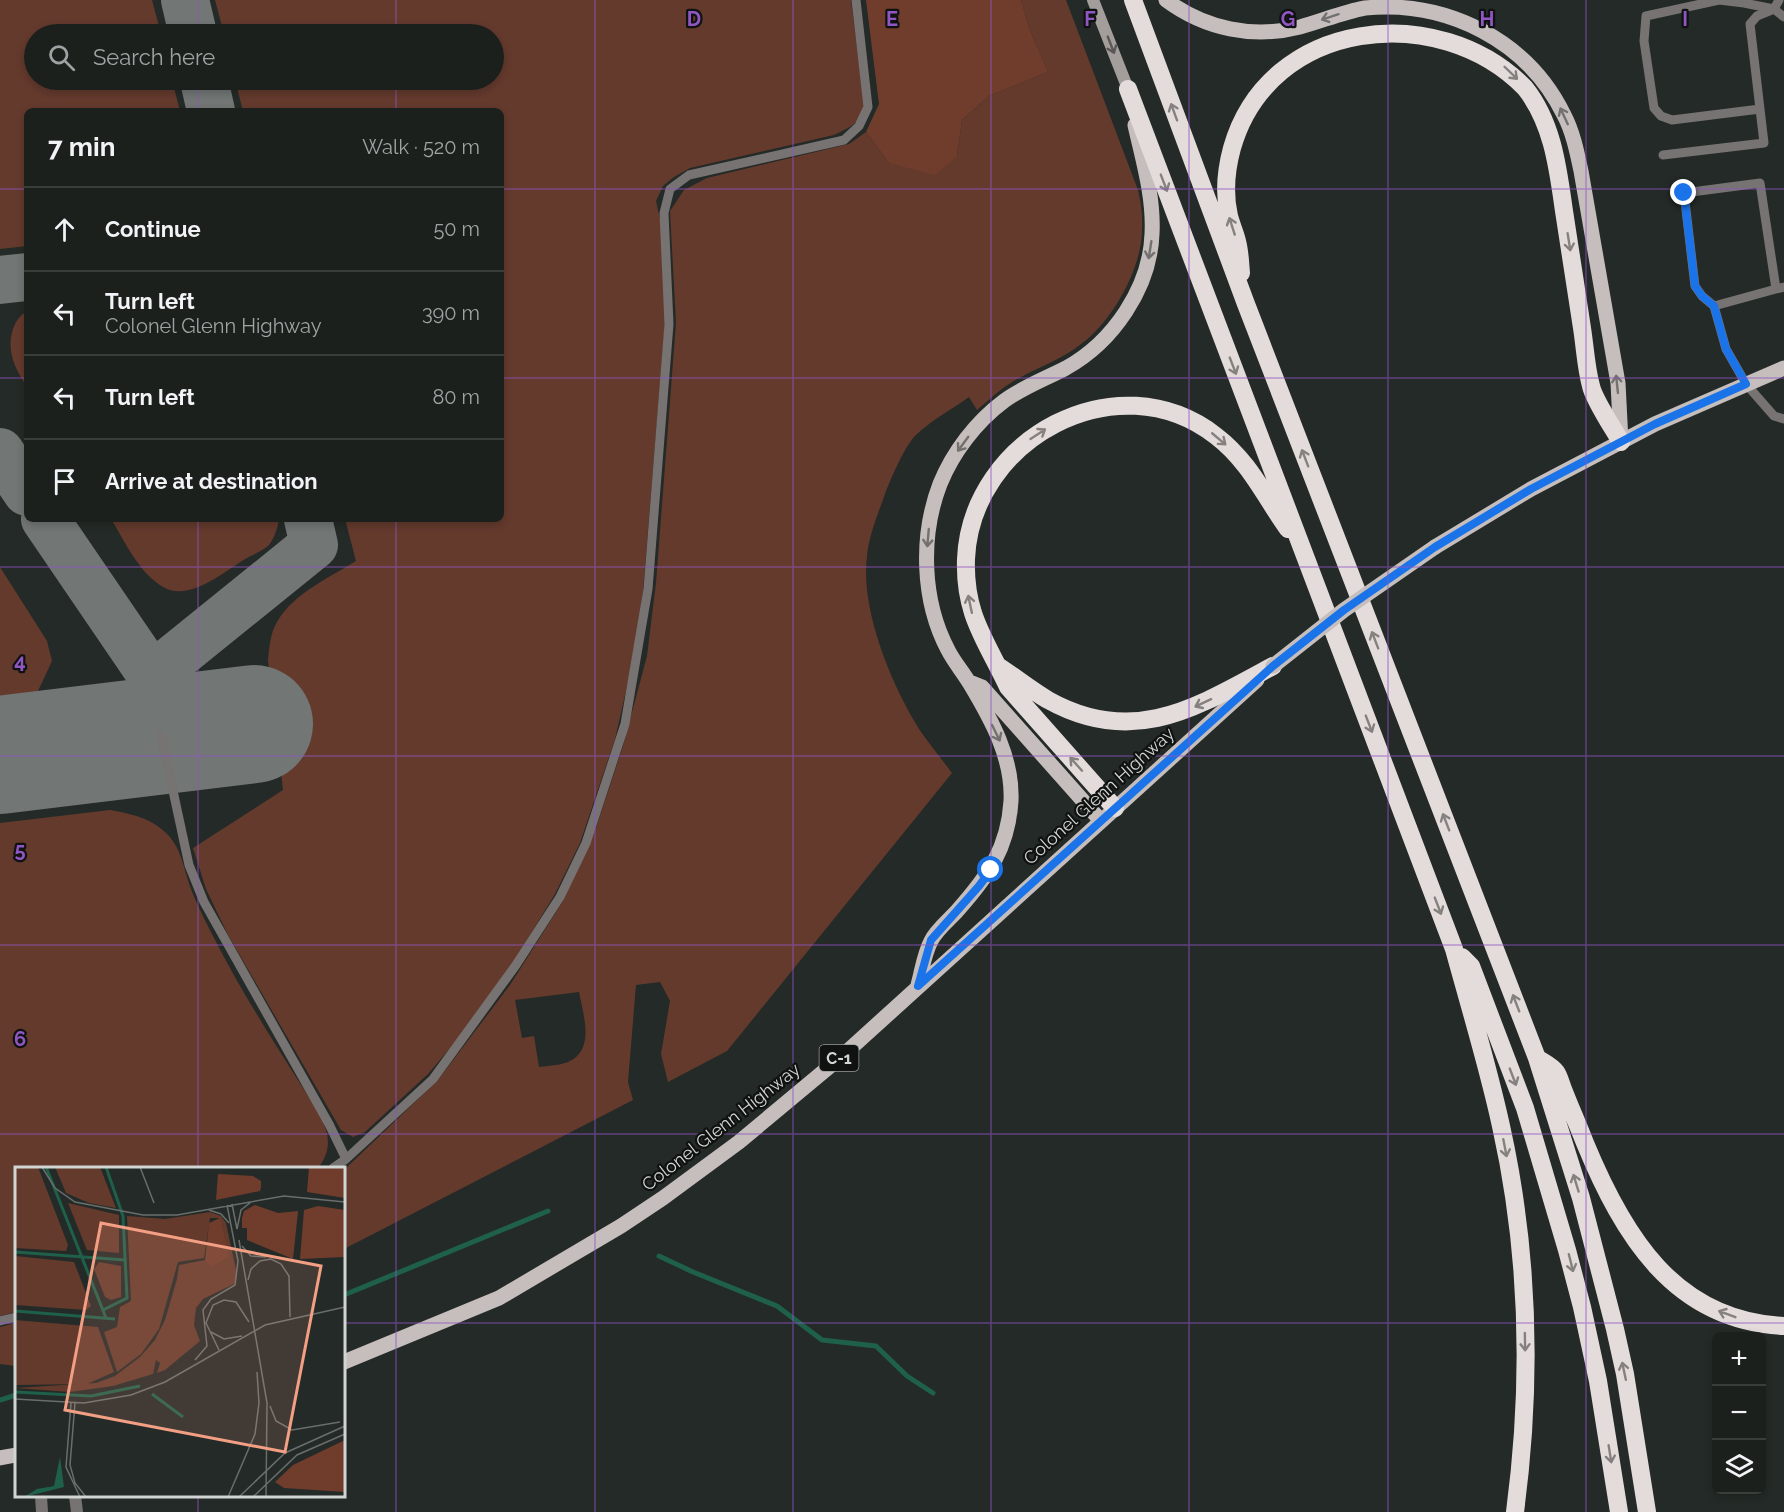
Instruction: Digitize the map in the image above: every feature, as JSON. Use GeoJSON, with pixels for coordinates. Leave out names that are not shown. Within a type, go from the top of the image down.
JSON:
{"type":"FeatureCollection","features":[{"type":"Feature","properties":{"kind":"highway"},"geometry":{"type":"LineString","coordinates":[[1133,0],[1246,304],[1537,1058],[1581,1198],[1615,1329],[1625,1374],[1647,1512]]}},
{"type":"Feature","properties":{"kind":"highway"},"geometry":{"type":"LineString","coordinates":[[1246,304],[1237,242],[1229,216],[1228,164],[1239,129],[1259,94],[1282,69],[1298,56],[1323,42],[1351,31],[1386,25],[1403,25],[1458,38],[1499,62],[1513,75],[1534,101],[1548,130],[1560,184],[1591,388],[1621,442]]}},
{"type":"Feature","properties":{"kind":"highway"},"geometry":{"type":"LineString","coordinates":[[1128,89],[1454,949],[1492,1088],[1509,1168],[1521,1250],[1524,1304],[1526,1372],[1524,1427],[1515,1512]]}},
{"type":"Feature","properties":{"kind":"highway"},"geometry":{"type":"LineString","coordinates":[[1115,808],[1008,687],[974,618],[968,596],[966,560],[968,541],[977,506],[999,469],[1013,453],[1046,428],[1071,417],[1093,410],[1130,406],[1150,407],[1193,421],[1216,435],[1251,472],[1276,513],[1304,551]]}},
{"type":"Feature","properties":{"kind":"highway"},"geometry":{"type":"LineString","coordinates":[[998,665],[1046,699],[1063,707],[1081,715],[1119,721],[1160,718],[1183,712],[1273,666]]}},
{"type":"Feature","properties":{"kind":"highway"},"geometry":{"type":"LineString","coordinates":[[1454,949],[1471,966],[1525,1108],[1553,1200],[1589,1339],[1619,1512]]}},
{"type":"Feature","properties":{"kind":"highway"},"geometry":{"type":"LineString","coordinates":[[1537,1058],[1556,1072],[1592,1159],[1615,1207],[1641,1249],[1656,1267],[1691,1296],[1728,1315],[1751,1322],[1784,1326]]}},
{"type":"Feature","properties":{"kind":"main road"},"geometry":{"type":"LineString","coordinates":[[1166,0],[1202,21],[1241,31],[1261,33],[1282,31],[1364,9],[1385,6],[1427,9],[1472,23],[1495,36],[1536,71],[1565,116],[1574,140],[1618,383],[1621,442]]}},
{"type":"Feature","properties":{"kind":"main road"},"geometry":{"type":"LineString","coordinates":[[918,986],[931,940],[991,870],[1005,835],[1011,788],[1006,757],[999,736],[941,636],[928,587],[927,540],[936,496],[951,461],[976,427],[1018,392],[1066,367],[1102,341],[1118,322],[1142,281],[1149,259],[1152,236],[1151,200],[1128,89]]}},
{"type":"Feature","properties":{"kind":"main road","name":"Colonel Glenn Highway"},"geometry":{"type":"LineString","coordinates":[[345,1362],[499,1298],[621,1226],[739,1142],[841,1057],[1273,666],[1344,610],[1435,547],[1531,489],[1655,424],[1784,368]]}},
{"type":"Feature","properties":{"kind":"main road"},"geometry":{"type":"LineString","coordinates":[[969,682],[982,687],[1101,821]]}},
{"type":"Feature","properties":{"kind":"main road"},"geometry":{"type":"LineString","coordinates":[[0,1458],[15,1455]]}},
{"type":"Feature","properties":{"kind":"street"},"geometry":{"type":"LineString","coordinates":[[1094,0],[1128,89]]}},
{"type":"Feature","properties":{"kind":"street"},"geometry":{"type":"LineString","coordinates":[[41,1497],[42,1512]]}},
{"type":"Feature","properties":{"kind":"street"},"geometry":{"type":"LineString","coordinates":[[75,1497],[77,1512]]}},
{"type":"Feature","properties":{"kind":"lane"},"geometry":{"type":"LineString","coordinates":[[335,1167],[346,1160],[433,1079],[516,965],[560,897],[586,843],[625,723],[648,589],[669,324],[664,213],[670,189],[689,175],[844,140],[859,126],[868,107],[856,0]]}},
{"type":"Feature","properties":{"kind":"lane"},"geometry":{"type":"LineString","coordinates":[[1760,108],[1672,120],[1661,117],[1654,108],[1644,41],[1646,16],[1719,0],[1774,9],[1784,17]]}},
{"type":"Feature","properties":{"kind":"lane"},"geometry":{"type":"LineString","coordinates":[[1662,155],[1764,142],[1750,24],[1757,16],[1774,9],[1779,0]]}},
{"type":"Feature","properties":{"kind":"lane"},"geometry":{"type":"LineString","coordinates":[[1714,306],[1780,288],[1760,183],[1684,193],[1695,286],[1702,296],[1714,306],[1726,349],[1746,384],[1774,416],[1784,419]]}},
{"type":"Feature","properties":{"kind":"lane"},"geometry":{"type":"LineString","coordinates":[[161,735],[189,865],[200,893],[319,1105],[346,1160]]}},
{"type":"Feature","properties":{"kind":"lane"},"geometry":{"type":"LineString","coordinates":[[0,1321],[15,1317]]}},
{"type":"Feature","properties":{"kind":"shaded area"},"geometry":{"type":"Polygon","coordinates":[[[0,0],[152,0],[158,24],[24,24],[24,90],[175,90],[179,108],[24,108],[24,246],[0,249],[0,0]]]}},
{"type":"Feature","properties":{"kind":"shaded area"},"geometry":{"type":"Polygon","coordinates":[[[215,0],[851,0],[864,105],[860,117],[854,124],[834,135],[690,168],[663,186],[656,201],[661,224],[666,311],[643,591],[633,660],[615,739],[580,843],[555,894],[513,963],[474,1020],[428,1074],[365,1132],[353,1137],[341,1130],[228,935],[206,889],[193,848],[283,790],[268,660],[272,636],[280,617],[298,597],[356,561],[346,522],[504,522],[504,108],[242,108],[238,90],[504,90],[504,24],[221,24],[215,0]]]}},
{"type":"Feature","properties":{"kind":"shaded area"},"geometry":{"type":"Polygon","coordinates":[[[866,0],[1021,0],[1030,30],[1048,72],[989,96],[962,120],[957,156],[935,175],[889,163],[866,132],[879,104],[866,0]]]}},
{"type":"Feature","properties":{"kind":"shaded area"},"geometry":{"type":"Polygon","coordinates":[[[1021,0],[1066,0],[1138,190],[1142,220],[1141,245],[1131,277],[1123,293],[1093,334],[1067,354],[1009,384],[977,410],[969,397],[936,419],[917,434],[908,445],[887,488],[872,532],[867,556],[868,599],[873,622],[888,668],[908,711],[952,773],[727,1051],[668,1082],[661,1054],[670,1001],[660,982],[636,985],[628,1082],[633,1100],[345,1248],[345,1169],[438,1080],[510,985],[563,901],[596,828],[623,746],[647,656],[656,583],[676,323],[670,211],[684,190],[707,178],[849,144],[866,132],[889,163],[957,156],[962,120],[989,96],[1048,72],[1030,30],[1021,0]],[[579,992],[515,1000],[522,1038],[534,1036],[539,1067],[558,1065],[577,1056],[585,1040],[585,1021],[579,992]]]}},
{"type":"Feature","properties":{"kind":"shaded area"},"geometry":{"type":"Polygon","coordinates":[[[24,314],[24,382],[15,367],[11,352],[13,329],[24,314]]]}},
{"type":"Feature","properties":{"kind":"shaded area"},"geometry":{"type":"Polygon","coordinates":[[[113,522],[278,522],[273,540],[264,549],[207,583],[185,591],[165,588],[156,582],[134,557],[113,522]]]}},
{"type":"Feature","properties":{"kind":"shaded area"},"geometry":{"type":"Polygon","coordinates":[[[0,567],[47,641],[52,661],[38,691],[18,700],[0,702],[0,567]]]}},
{"type":"Feature","properties":{"kind":"shaded area"},"geometry":{"type":"Polygon","coordinates":[[[110,810],[134,815],[162,829],[173,841],[180,854],[196,901],[226,961],[266,1030],[322,1118],[328,1144],[319,1167],[15,1167],[15,1312],[0,1316],[0,823],[110,810]]]}},
{"type":"Feature","properties":{"kind":"shaded area"},"geometry":{"type":"Polygon","coordinates":[[[15,1323],[15,1366],[0,1364],[0,1327],[15,1323]]]}},
{"type":"Feature","properties":{"kind":"waterway"},"geometry":{"type":"LineString","coordinates":[[345,1295],[548,1211]]}},
{"type":"Feature","properties":{"kind":"waterway"},"geometry":{"type":"LineString","coordinates":[[659,1256],[777,1306],[822,1340],[876,1346],[907,1376],[933,1393]]}},
{"type":"Feature","properties":{"kind":"waterway"},"geometry":{"type":"LineString","coordinates":[[0,1400],[15,1395]]}},
{"type":"Feature","properties":{"kind":"taxiway"},"geometry":{"type":"LineString","coordinates":[[185,0],[191,24]]}},
{"type":"Feature","properties":{"kind":"taxiway"},"geometry":{"type":"LineString","coordinates":[[206,90],[210,108]]}},
{"type":"Feature","properties":{"kind":"taxiway"},"geometry":{"type":"LineString","coordinates":[[0,280],[24,277]]}},
{"type":"Feature","properties":{"kind":"taxiway"},"geometry":{"type":"LineString","coordinates":[[0,452],[24,488]]}},
{"type":"Feature","properties":{"kind":"taxiway"},"geometry":{"type":"LineString","coordinates":[[47,522],[152,676],[187,732]]}},
{"type":"Feature","properties":{"kind":"taxiway"},"geometry":{"type":"LineString","coordinates":[[152,676],[314,545],[309,522]]}},
{"type":"Feature","properties":{"kind":"runway"},"geometry":{"type":"LineString","coordinates":[[0,755],[254,724]]}},
{"type":"Feature","properties":{"kind":"route"},"geometry":{"type":"LineString","coordinates":[[991,870],[931,940],[918,986],[1273,666],[1344,610],[1435,547],[1531,489],[1655,424],[1746,384],[1726,349],[1714,306],[1702,296],[1695,286],[1684,193]]}}]}
